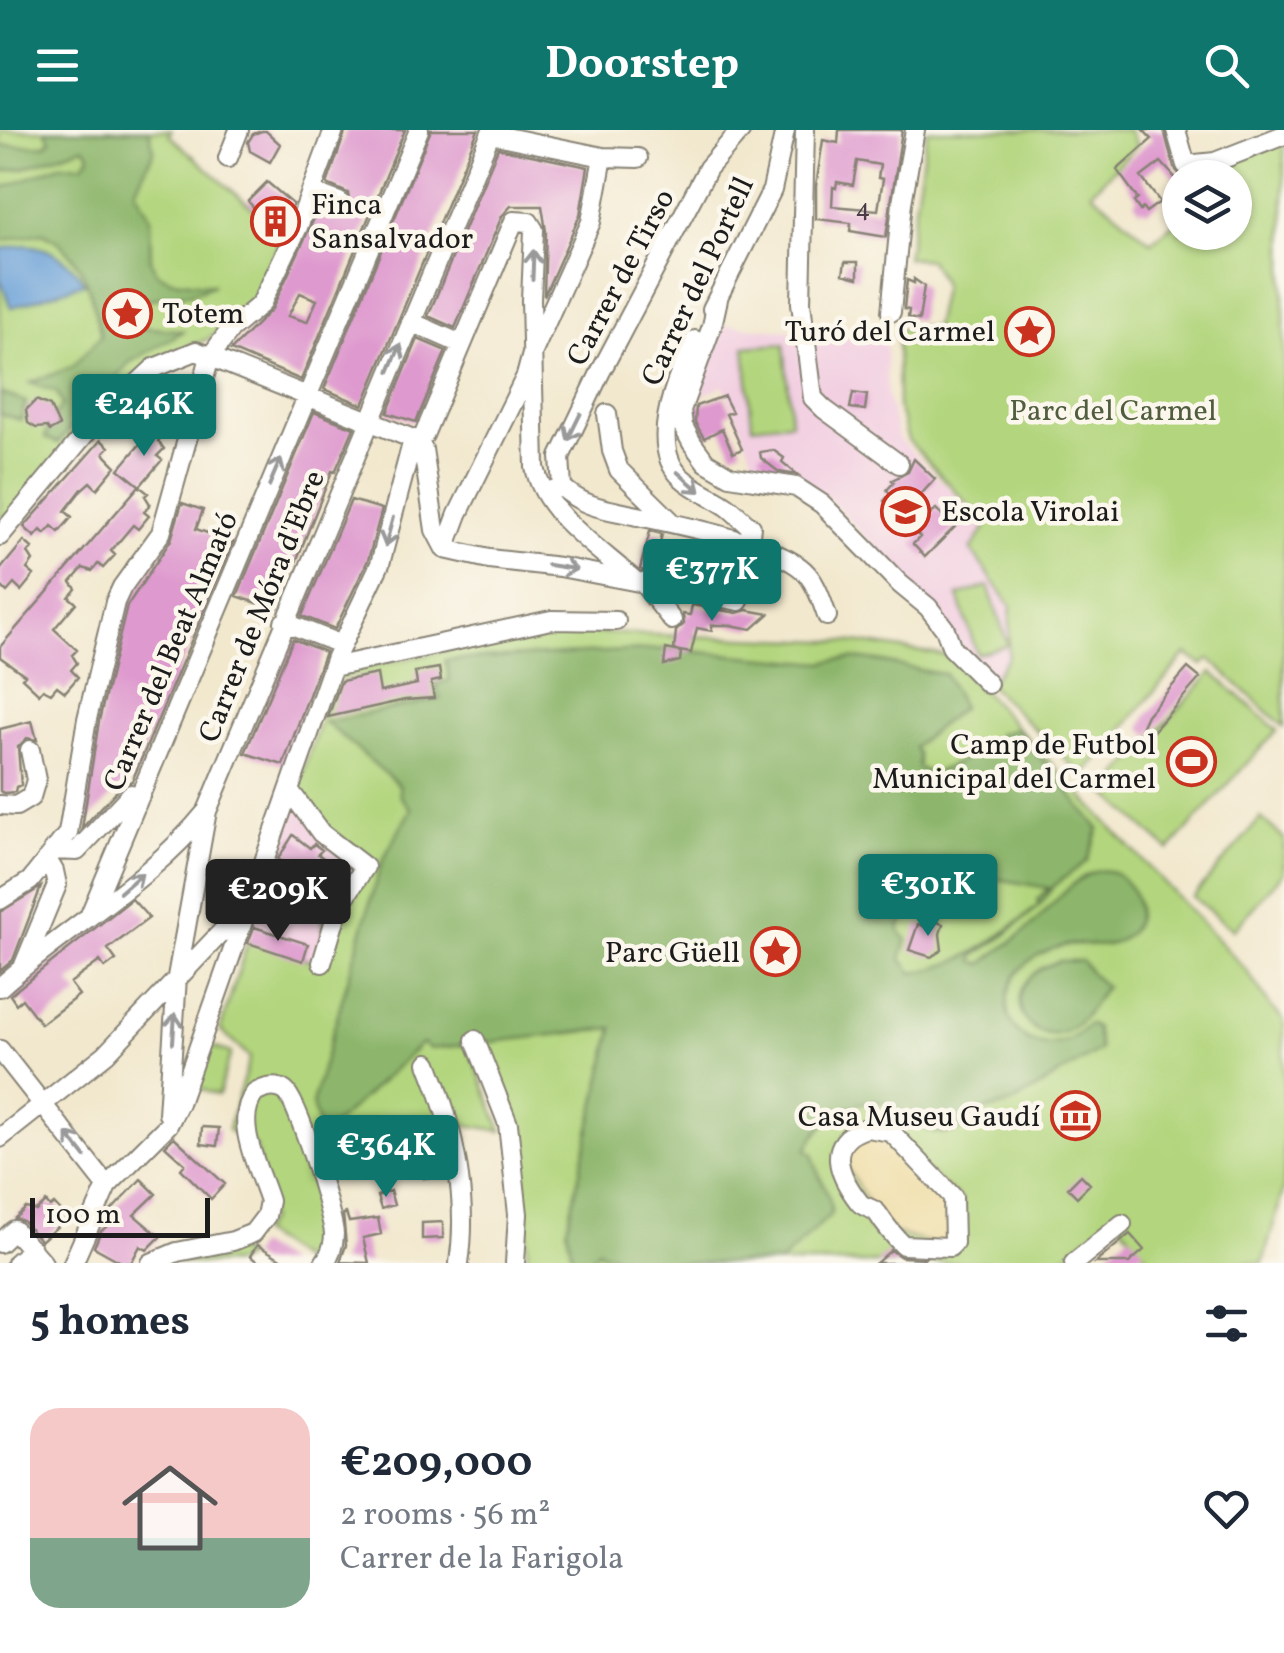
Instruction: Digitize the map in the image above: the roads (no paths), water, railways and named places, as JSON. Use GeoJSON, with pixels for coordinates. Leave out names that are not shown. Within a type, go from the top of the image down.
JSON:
{"type":"FeatureCollection","features":[{"type":"Feature","properties":{"kind":"street"},"geometry":{"type":"LineString","coordinates":[[228,158],[239,130]]}},
{"type":"Feature","properties":{"kind":"street"},"geometry":{"type":"LineString","coordinates":[[2,888],[30,881],[70,828],[86,719],[122,586],[161,533],[210,357],[231,329],[261,304],[298,227],[334,130]]}},
{"type":"Feature","properties":{"kind":"street","name":"Carrer del Beat Almató"},"geometry":{"type":"LineString","coordinates":[[89,917],[419,130]]}},
{"type":"Feature","properties":{"kind":"street","name":"Carrer de Tirso"},"geometry":{"type":"LineString","coordinates":[[554,490],[560,457],[609,370],[708,168],[741,130]]}},
{"type":"Feature","properties":{"kind":"street","name":"Carrer del Portell"},"geometry":{"type":"LineString","coordinates":[[749,544],[751,527],[726,505],[677,475],[666,426],[674,378],[772,190],[785,130]]}},
{"type":"Feature","properties":{"kind":"street"},"geometry":{"type":"LineString","coordinates":[[804,130],[801,302],[813,398],[899,464]]}},
{"type":"Feature","properties":{"kind":"street"},"geometry":{"type":"LineString","coordinates":[[891,312],[914,130]]}},
{"type":"Feature","properties":{"kind":"street"},"geometry":{"type":"LineString","coordinates":[[1176,130],[1186,164],[1214,162],[1284,135]]}},
{"type":"Feature","properties":{"kind":"street"},"geometry":{"type":"LineString","coordinates":[[491,132],[603,156],[638,158]]}},
{"type":"Feature","properties":{"kind":"street","name":"Carrer de Móra d'Ebre"},"geometry":{"type":"LineString","coordinates":[[168,1125],[177,977],[207,811],[491,132]]}},
{"type":"Feature","properties":{"kind":"street"},"geometry":{"type":"LineString","coordinates":[[445,549],[458,514],[526,376],[532,354],[591,222],[603,156]]}},
{"type":"Feature","properties":{"kind":"street"},"geometry":{"type":"LineString","coordinates":[[318,194],[339,202]]}},
{"type":"Feature","properties":{"kind":"street"},"geometry":{"type":"LineString","coordinates":[[74,1263],[107,1186],[168,1125],[179,1103],[333,667],[380,564],[411,447],[424,434],[511,225],[524,220],[534,230],[532,354],[538,486],[584,504],[673,523],[749,544],[789,560],[806,572],[827,616]]}},
{"type":"Feature","properties":{"kind":"street"},"geometry":{"type":"LineString","coordinates":[[718,298],[712,326],[681,410],[683,426],[692,443],[706,462],[730,476],[796,487],[822,504],[928,608],[946,629],[952,648],[988,684]]}},
{"type":"Feature","properties":{"kind":"street"},"geometry":{"type":"LineString","coordinates":[[410,322],[460,344]]}},
{"type":"Feature","properties":{"kind":"street"},"geometry":{"type":"LineString","coordinates":[[0,536],[89,430],[154,368],[196,351],[418,441],[423,449],[434,530],[445,549],[739,600]]}},
{"type":"Feature","properties":{"kind":"street"},"geometry":{"type":"LineString","coordinates":[[607,414],[612,452],[619,470],[673,523]]}},
{"type":"Feature","properties":{"kind":"street"},"geometry":{"type":"LineString","coordinates":[[554,490],[548,501],[556,510],[638,581],[672,620]]}},
{"type":"Feature","properties":{"kind":"street"},"geometry":{"type":"LineString","coordinates":[[900,584],[932,627]]}},
{"type":"Feature","properties":{"kind":"street"},"geometry":{"type":"LineString","coordinates":[[333,667],[552,614],[616,620]]}},
{"type":"Feature","properties":{"kind":"street"},"geometry":{"type":"LineString","coordinates":[[284,622],[342,645]]}},
{"type":"Feature","properties":{"kind":"street"},"geometry":{"type":"LineString","coordinates":[[0,804],[16,806],[31,797],[36,780],[30,750]]}},
{"type":"Feature","properties":{"kind":"street"},"geometry":{"type":"LineString","coordinates":[[290,790],[320,833],[365,866],[339,906],[322,964]]}},
{"type":"Feature","properties":{"kind":"street"},"geometry":{"type":"LineString","coordinates":[[50,854],[77,851],[131,794]]}},
{"type":"Feature","properties":{"kind":"street"},"geometry":{"type":"LineString","coordinates":[[0,987],[89,917],[193,828],[207,811]]}},
{"type":"Feature","properties":{"kind":"street"},"geometry":{"type":"LineString","coordinates":[[24,966],[57,885],[50,854]]}},
{"type":"Feature","properties":{"kind":"street"},"geometry":{"type":"LineString","coordinates":[[0,1138],[106,1054],[253,899]]}},
{"type":"Feature","properties":{"kind":"street"},"geometry":{"type":"LineString","coordinates":[[475,1040],[508,1124],[518,1214],[515,1263]]}},
{"type":"Feature","properties":{"kind":"street"},"geometry":{"type":"LineString","coordinates":[[0,1050],[107,1186]]}},
{"type":"Feature","properties":{"kind":"street"},"geometry":{"type":"LineString","coordinates":[[428,1064],[444,1103],[454,1147],[463,1239],[459,1263]]}},
{"type":"Feature","properties":{"kind":"street"},"geometry":{"type":"LineString","coordinates":[[151,1263],[178,1252],[243,1238],[260,1226],[270,1201],[248,1136],[246,1109],[255,1093],[276,1087],[285,1090],[300,1115],[333,1224],[333,1245],[324,1263]]}},
{"type":"Feature","properties":{"kind":"street"},"geometry":{"type":"LineString","coordinates":[[867,1128],[891,1132],[955,1202],[954,1243],[950,1247],[905,1246],[880,1221],[876,1211],[860,1204],[838,1163],[847,1137],[867,1128]]}},
{"type":"Feature","properties":{"kind":"street"},"geometry":{"type":"LineString","coordinates":[[1074,1263],[1122,1224]]}},
{"type":"Feature","properties":{"kind":"street"},"geometry":{"type":"LineString","coordinates":[[7,1237],[38,1256]]}},
{"type":"Feature","properties":{"kind":"street"},"geometry":{"type":"LineString","coordinates":[[16,1263],[38,1256]]}},
{"type":"Feature","properties":{"kind":"water"},"geometry":{"type":"Polygon","coordinates":[[[26,245],[60,256],[84,283],[11,308],[0,279],[0,249],[26,245]]]}},
{"type":"Feature","properties":{"kind":"place","name":"Finca Sansalvador"},"geometry":{"type":"Point","coordinates":[276,221]}},
{"type":"Feature","properties":{"kind":"place","name":"Totem"},"geometry":{"type":"Point","coordinates":[127,313]}},
{"type":"Feature","properties":{"kind":"place","name":"Turó del Carmel"},"geometry":{"type":"Point","coordinates":[1030,331]}},
{"type":"Feature","properties":{"kind":"place","name":"Escola Virolai"},"geometry":{"type":"Point","coordinates":[906,511]}},
{"type":"Feature","properties":{"kind":"place","name":"Camp de Futbol Municipal del Carmel"},"geometry":{"type":"Point","coordinates":[1191,761]}},
{"type":"Feature","properties":{"kind":"place","name":"Parc Güell"},"geometry":{"type":"Point","coordinates":[775,952]}},
{"type":"Feature","properties":{"kind":"place","name":"Casa Museu Gaudí"},"geometry":{"type":"Point","coordinates":[1075,1116]}},
{"type":"Feature","properties":{"kind":"park label","name":"Parc del Carmel"},"geometry":{"type":"Point","coordinates":[1113,410]}}]}
